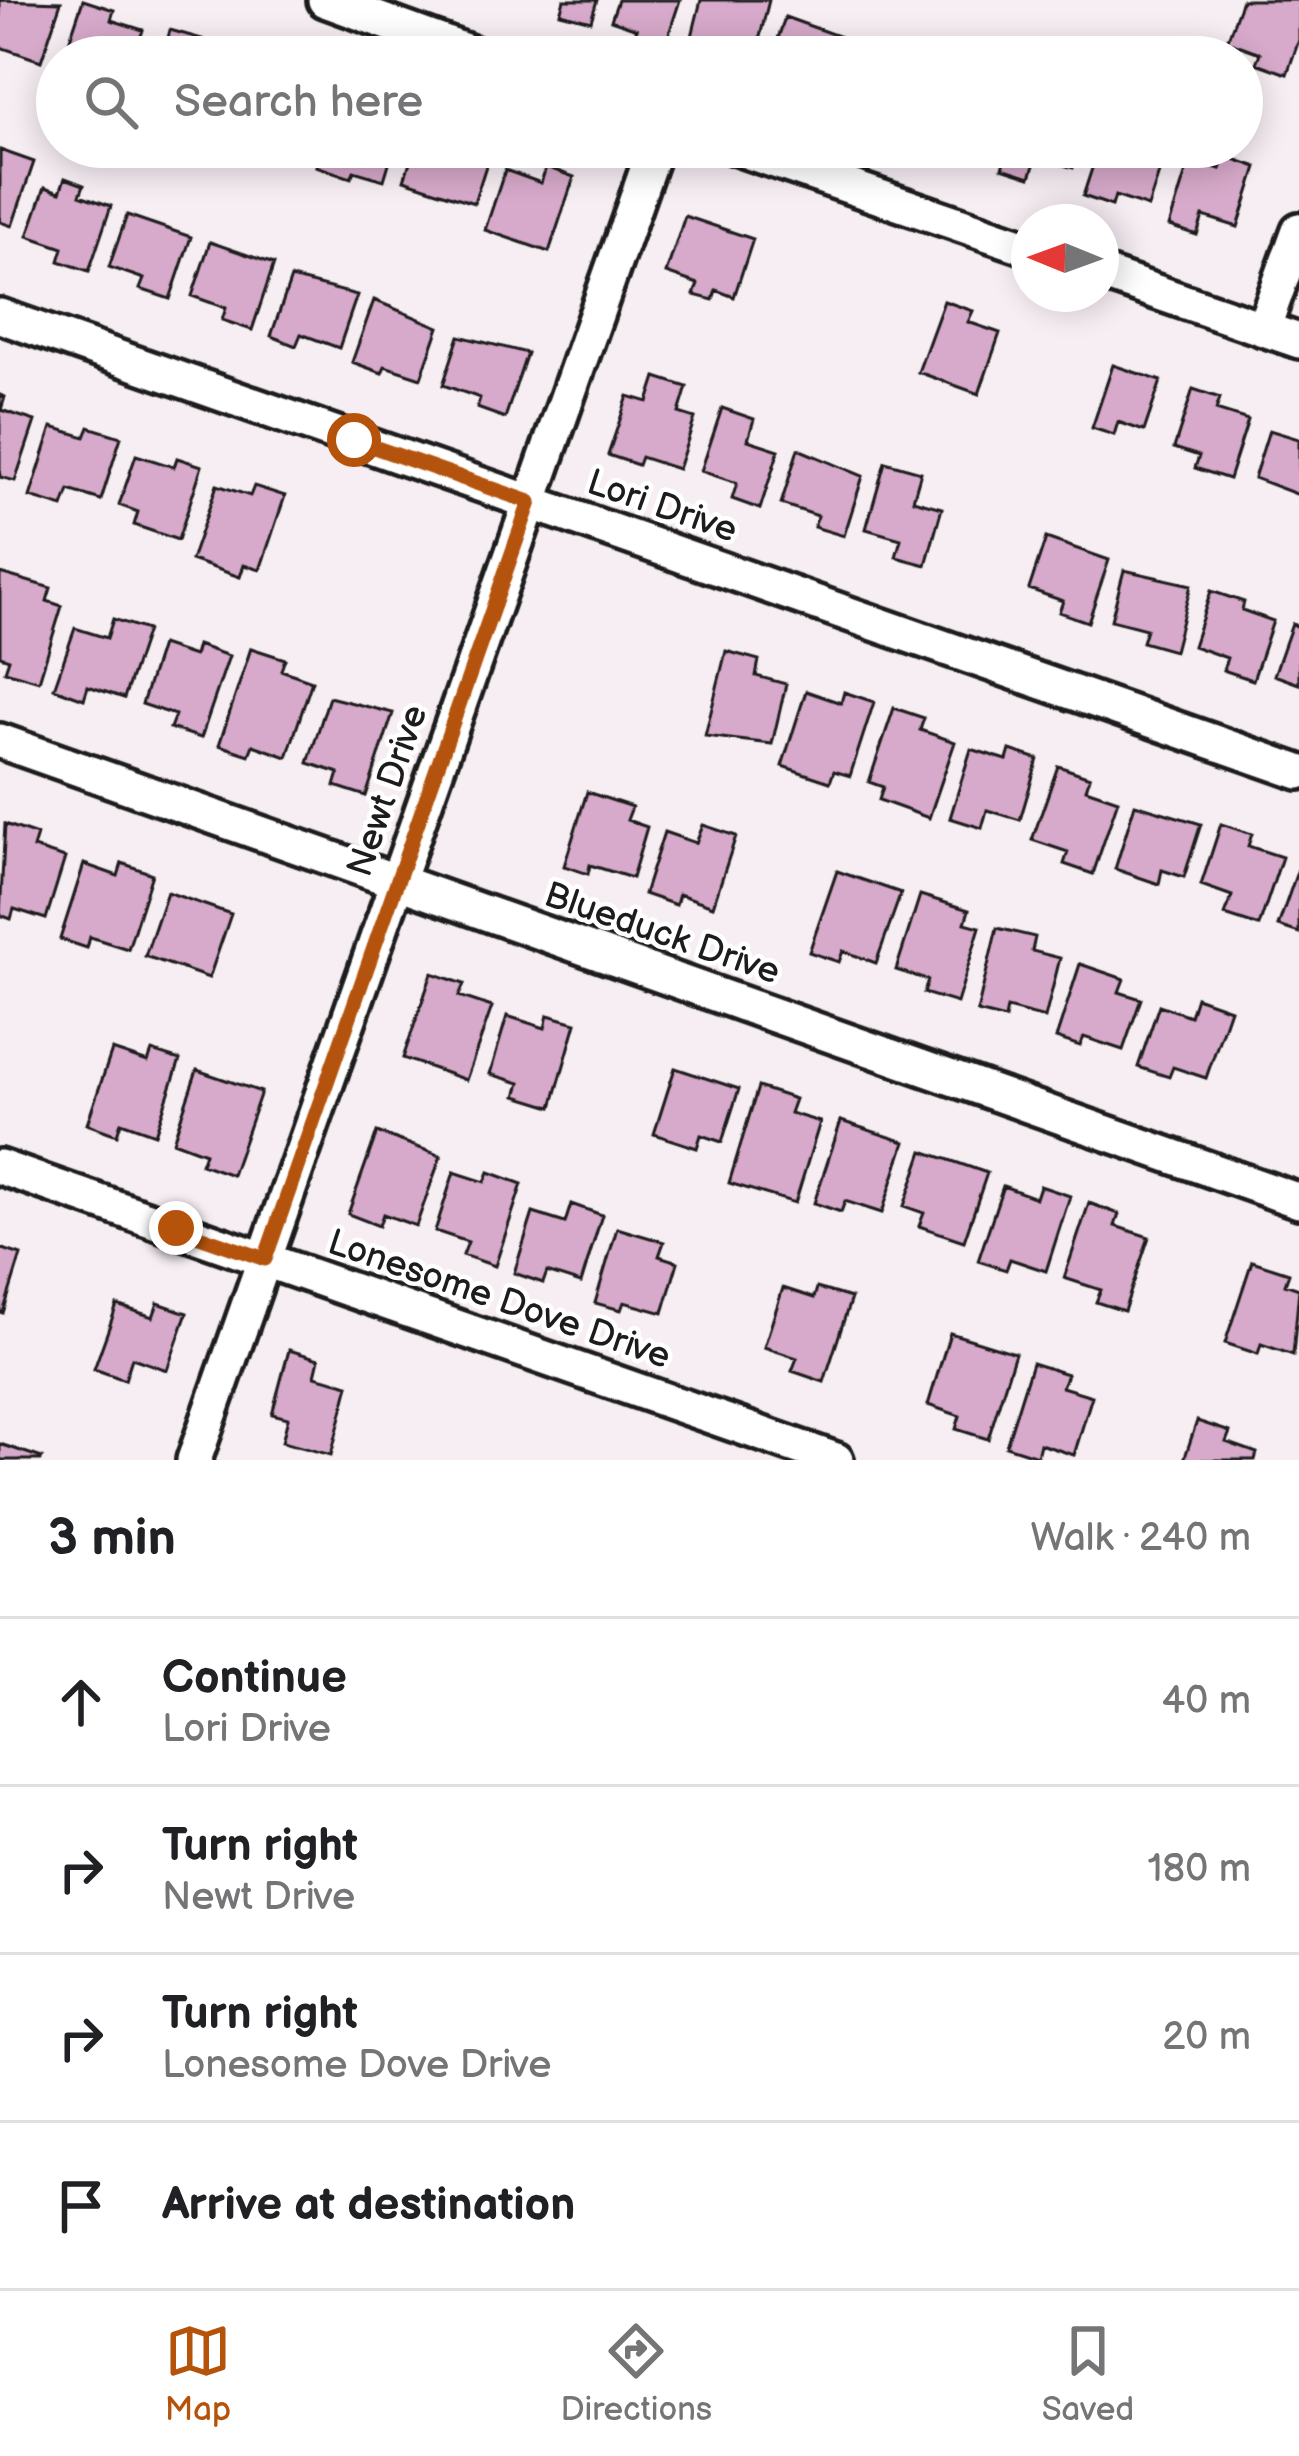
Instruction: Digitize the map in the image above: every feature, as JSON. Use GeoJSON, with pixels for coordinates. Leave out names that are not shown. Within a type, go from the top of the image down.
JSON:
{"type":"FeatureCollection","features":[{"type":"Feature","properties":{"kind":"street"},"geometry":{"type":"LineString","coordinates":[[325,0],[424,36]]}},
{"type":"Feature","properties":{"kind":"street","name":"Newt Drive"},"geometry":{"type":"LineString","coordinates":[[194,1460],[648,168]]}},
{"type":"Feature","properties":{"kind":"street"},"geometry":{"type":"LineString","coordinates":[[795,168],[1011,242]]}},
{"type":"Feature","properties":{"kind":"street"},"geometry":{"type":"LineString","coordinates":[[1264,329],[1299,230]]}},
{"type":"Feature","properties":{"kind":"street"},"geometry":{"type":"LineString","coordinates":[[1119,279],[1299,341]]}},
{"type":"Feature","properties":{"kind":"street","name":"Lori Drive"},"geometry":{"type":"LineString","coordinates":[[0,316],[1299,772]]}},
{"type":"Feature","properties":{"kind":"street","name":"Blueduck Drive"},"geometry":{"type":"LineString","coordinates":[[0,741],[1299,1201]]}},
{"type":"Feature","properties":{"kind":"street","name":"Lonesome Dove Drive"},"geometry":{"type":"LineString","coordinates":[[0,1167],[836,1460]]}},
{"type":"Feature","properties":{"kind":"building"},"geometry":{"type":"Polygon","coordinates":[[[0,0],[61,2],[49,36],[36,36],[36,59],[0,47],[0,0]]]}},
{"type":"Feature","properties":{"kind":"building"},"geometry":{"type":"Polygon","coordinates":[[[83,0],[114,10],[111,20],[143,30],[141,36],[71,36],[83,0]]]}},
{"type":"Feature","properties":{"kind":"building"},"geometry":{"type":"Polygon","coordinates":[[[564,0],[597,0],[591,21],[560,13],[564,0]]]}},
{"type":"Feature","properties":{"kind":"building"},"geometry":{"type":"Polygon","coordinates":[[[618,0],[680,0],[668,36],[634,36],[637,29],[611,20],[618,0]]]}},
{"type":"Feature","properties":{"kind":"building"},"geometry":{"type":"Polygon","coordinates":[[[701,0],[769,0],[760,36],[692,36],[701,0]]]}},
{"type":"Feature","properties":{"kind":"building"},"geometry":{"type":"Polygon","coordinates":[[[1242,0],[1299,0],[1299,40],[1287,74],[1263,65],[1263,36],[1229,36],[1242,0]]]}},
{"type":"Feature","properties":{"kind":"building"},"geometry":{"type":"Polygon","coordinates":[[[785,17],[838,36],[779,36],[785,17]]]}},
{"type":"Feature","properties":{"kind":"building"},"geometry":{"type":"Polygon","coordinates":[[[0,150],[34,162],[12,226],[0,222],[0,150]]]}},
{"type":"Feature","properties":{"kind":"building"},"geometry":{"type":"Polygon","coordinates":[[[322,168],[388,168],[384,180],[354,171],[351,178],[322,168]]]}},
{"type":"Feature","properties":{"kind":"building"},"geometry":{"type":"Polygon","coordinates":[[[408,168],[485,168],[474,203],[404,180],[408,168]]]}},
{"type":"Feature","properties":{"kind":"building"},"geometry":{"type":"Polygon","coordinates":[[[546,168],[574,177],[549,252],[485,230],[505,170],[541,183],[546,168]]]}},
{"type":"Feature","properties":{"kind":"building"},"geometry":{"type":"Polygon","coordinates":[[[1002,168],[1033,168],[1030,177],[1002,168]]]}},
{"type":"Feature","properties":{"kind":"building"},"geometry":{"type":"Polygon","coordinates":[[[1092,168],[1161,168],[1148,207],[1115,196],[1113,204],[1083,196],[1092,168]]]}},
{"type":"Feature","properties":{"kind":"building"},"geometry":{"type":"Polygon","coordinates":[[[1187,168],[1257,168],[1238,227],[1203,216],[1197,235],[1169,226],[1187,168]]]}},
{"type":"Feature","properties":{"kind":"building"},"geometry":{"type":"Polygon","coordinates":[[[65,178],[84,185],[80,195],[111,206],[89,271],[59,261],[63,248],[28,236],[45,187],[60,192],[65,178]]]}},
{"type":"Feature","properties":{"kind":"building"},"geometry":{"type":"Polygon","coordinates":[[[127,215],[191,237],[170,299],[140,289],[144,279],[109,267],[127,215]]]}},
{"type":"Feature","properties":{"kind":"building"},"geometry":{"type":"Polygon","coordinates":[[[685,216],[753,239],[734,297],[716,290],[713,300],[694,295],[698,284],[666,273],[685,216]]]}},
{"type":"Feature","properties":{"kind":"building"},"geometry":{"type":"Polygon","coordinates":[[[210,242],[274,264],[252,330],[222,320],[226,308],[192,296],[210,242]]]}},
{"type":"Feature","properties":{"kind":"building"},"geometry":{"type":"Polygon","coordinates":[[[291,278],[357,295],[339,348],[301,334],[296,346],[271,336],[291,278]]]}},
{"type":"Feature","properties":{"kind":"building"},"geometry":{"type":"Polygon","coordinates":[[[374,300],[439,327],[421,378],[385,366],[382,373],[352,362],[374,300]]]}},
{"type":"Feature","properties":{"kind":"building"},"geometry":{"type":"Polygon","coordinates":[[[944,301],[973,311],[968,322],[1000,333],[979,394],[918,372],[944,301]]]}},
{"type":"Feature","properties":{"kind":"building"},"geometry":{"type":"Polygon","coordinates":[[[459,336],[527,353],[505,418],[477,408],[480,398],[443,385],[459,336]]]}},
{"type":"Feature","properties":{"kind":"building"},"geometry":{"type":"Polygon","coordinates":[[[1113,365],[1161,381],[1144,431],[1118,422],[1114,435],[1092,428],[1113,365]]]}},
{"type":"Feature","properties":{"kind":"building"},"geometry":{"type":"Polygon","coordinates":[[[656,377],[687,387],[679,413],[695,418],[678,469],[641,457],[638,465],[608,455],[628,396],[648,402],[656,377]]]}},
{"type":"Feature","properties":{"kind":"building"},"geometry":{"type":"Polygon","coordinates":[[[1193,389],[1220,398],[1216,410],[1248,420],[1229,479],[1195,468],[1199,456],[1174,448],[1193,389]]]}},
{"type":"Feature","properties":{"kind":"building"},"geometry":{"type":"Polygon","coordinates":[[[0,395],[5,397],[1,410],[35,421],[15,481],[0,477],[0,395]]]}},
{"type":"Feature","properties":{"kind":"building"},"geometry":{"type":"Polygon","coordinates":[[[722,408],[754,419],[748,440],[779,450],[760,509],[732,499],[737,483],[701,471],[722,408]]]}},
{"type":"Feature","properties":{"kind":"building"},"geometry":{"type":"Polygon","coordinates":[[[52,427],[85,437],[89,427],[121,437],[101,500],[69,490],[63,507],[30,497],[52,427]]]}},
{"type":"Feature","properties":{"kind":"building"},"geometry":{"type":"Polygon","coordinates":[[[1269,430],[1299,439],[1299,495],[1254,478],[1269,430]]]}},
{"type":"Feature","properties":{"kind":"building"},"geometry":{"type":"Polygon","coordinates":[[[798,449],[863,476],[844,536],[814,527],[818,516],[781,504],[798,449]]]}},
{"type":"Feature","properties":{"kind":"building"},"geometry":{"type":"Polygon","coordinates":[[[136,455],[174,467],[177,458],[202,466],[178,540],[134,525],[138,512],[119,505],[136,455]]]}},
{"type":"Feature","properties":{"kind":"building"},"geometry":{"type":"Polygon","coordinates":[[[885,462],[921,472],[913,500],[942,508],[926,565],[896,557],[901,539],[866,529],[885,462]]]}},
{"type":"Feature","properties":{"kind":"building"},"geometry":{"type":"Polygon","coordinates":[[[217,485],[250,496],[254,486],[285,496],[260,570],[244,565],[240,577],[191,560],[217,485]]]}},
{"type":"Feature","properties":{"kind":"building"},"geometry":{"type":"Polygon","coordinates":[[[1046,538],[1109,560],[1088,622],[1059,612],[1063,601],[1029,589],[1046,538]]]}},
{"type":"Feature","properties":{"kind":"building"},"geometry":{"type":"Polygon","coordinates":[[[1124,570],[1191,585],[1174,651],[1142,642],[1146,629],[1111,620],[1124,570]]]}},
{"type":"Feature","properties":{"kind":"building"},"geometry":{"type":"Polygon","coordinates":[[[0,573],[51,588],[47,601],[62,606],[39,681],[5,671],[9,659],[0,656],[0,573]]]}},
{"type":"Feature","properties":{"kind":"building"},"geometry":{"type":"Polygon","coordinates":[[[1211,591],[1244,602],[1242,610],[1273,621],[1253,680],[1223,670],[1227,658],[1193,646],[1211,591]]]}},
{"type":"Feature","properties":{"kind":"building"},"geometry":{"type":"Polygon","coordinates":[[[113,619],[147,630],[124,698],[88,686],[84,699],[54,688],[75,628],[107,638],[113,619]]]}},
{"type":"Feature","properties":{"kind":"building"},"geometry":{"type":"Polygon","coordinates":[[[1292,624],[1299,627],[1299,684],[1274,675],[1292,624]]]}},
{"type":"Feature","properties":{"kind":"building"},"geometry":{"type":"Polygon","coordinates":[[[161,645],[194,656],[197,645],[229,656],[201,738],[170,728],[175,715],[142,704],[161,645]]]}},
{"type":"Feature","properties":{"kind":"building"},"geometry":{"type":"Polygon","coordinates":[[[251,648],[285,659],[281,670],[312,681],[287,757],[253,745],[249,755],[219,745],[251,648]]]}},
{"type":"Feature","properties":{"kind":"building"},"geometry":{"type":"Polygon","coordinates":[[[726,651],[759,660],[756,676],[786,684],[772,744],[705,736],[726,651]]]}},
{"type":"Feature","properties":{"kind":"building"},"geometry":{"type":"Polygon","coordinates":[[[806,691],[841,703],[844,692],[874,702],[850,776],[834,771],[830,782],[782,766],[806,691]]]}},
{"type":"Feature","properties":{"kind":"building"},"geometry":{"type":"Polygon","coordinates":[[[329,697],[393,713],[366,796],[335,786],[339,773],[308,763],[329,697]]]}},
{"type":"Feature","properties":{"kind":"building"},"geometry":{"type":"Polygon","coordinates":[[[894,708],[924,718],[920,730],[955,742],[929,818],[879,800],[883,787],[869,782],[894,708]]]}},
{"type":"Feature","properties":{"kind":"building"},"geometry":{"type":"Polygon","coordinates":[[[971,749],[1007,760],[1010,750],[1038,759],[1020,820],[987,810],[982,828],[950,818],[971,749]]]}},
{"type":"Feature","properties":{"kind":"building"},"geometry":{"type":"Polygon","coordinates":[[[1058,766],[1090,777],[1086,789],[1118,800],[1093,874],[1064,864],[1068,852],[1032,840],[1058,766]]]}},
{"type":"Feature","properties":{"kind":"building"},"geometry":{"type":"Polygon","coordinates":[[[587,792],[632,807],[627,820],[647,827],[632,878],[590,865],[588,874],[564,866],[587,792]]]}},
{"type":"Feature","properties":{"kind":"building"},"geometry":{"type":"Polygon","coordinates":[[[1135,804],[1201,824],[1184,877],[1162,870],[1159,884],[1115,869],[1135,804]]]}},
{"type":"Feature","properties":{"kind":"building"},"geometry":{"type":"Polygon","coordinates":[[[5,824],[37,835],[33,848],[65,858],[46,919],[14,909],[11,919],[0,915],[5,824]]]}},
{"type":"Feature","properties":{"kind":"building"},"geometry":{"type":"Polygon","coordinates":[[[1221,824],[1252,834],[1248,846],[1282,857],[1259,926],[1225,915],[1232,896],[1201,885],[1221,824]]]}},
{"type":"Feature","properties":{"kind":"building"},"geometry":{"type":"Polygon","coordinates":[[[703,825],[736,836],[713,906],[679,894],[676,905],[644,894],[664,832],[696,843],[703,825]]]}},
{"type":"Feature","properties":{"kind":"building"},"geometry":{"type":"Polygon","coordinates":[[[122,863],[152,874],[128,949],[90,937],[87,948],[60,939],[84,864],[118,876],[122,863]]]}},
{"type":"Feature","properties":{"kind":"building"},"geometry":{"type":"Polygon","coordinates":[[[1299,866],[1299,933],[1278,926],[1299,866]]]}},
{"type":"Feature","properties":{"kind":"building"},"geometry":{"type":"Polygon","coordinates":[[[837,871],[901,893],[876,963],[843,951],[839,962],[809,952],[837,871]]]}},
{"type":"Feature","properties":{"kind":"building"},"geometry":{"type":"Polygon","coordinates":[[[167,892],[231,914],[209,978],[145,956],[167,892]]]}},
{"type":"Feature","properties":{"kind":"building"},"geometry":{"type":"Polygon","coordinates":[[[920,895],[969,910],[965,923],[980,927],[957,1003],[924,993],[928,980],[896,970],[920,895]]]}},
{"type":"Feature","properties":{"kind":"building"},"geometry":{"type":"Polygon","coordinates":[[[997,928],[1035,937],[1032,951],[1060,958],[1045,1018],[1007,1008],[1005,1019],[977,1012],[997,928]]]}},
{"type":"Feature","properties":{"kind":"building"},"geometry":{"type":"Polygon","coordinates":[[[1080,964],[1124,979],[1119,992],[1141,999],[1123,1050],[1084,1037],[1080,1046],[1056,1038],[1080,964]]]}},
{"type":"Feature","properties":{"kind":"building"},"geometry":{"type":"Polygon","coordinates":[[[432,973],[464,984],[459,996],[492,1007],[466,1080],[403,1058],[432,973]]]}},
{"type":"Feature","properties":{"kind":"building"},"geometry":{"type":"Polygon","coordinates":[[[1196,997],[1230,1009],[1206,1078],[1173,1067],[1169,1077],[1138,1067],[1159,1005],[1190,1016],[1196,997]]]}},
{"type":"Feature","properties":{"kind":"building"},"geometry":{"type":"Polygon","coordinates":[[[548,1015],[576,1023],[552,1107],[516,1096],[520,1083],[490,1074],[507,1016],[545,1028],[548,1015]]]}},
{"type":"Feature","properties":{"kind":"building"},"geometry":{"type":"Polygon","coordinates":[[[112,1050],[148,1062],[152,1051],[180,1060],[155,1134],[121,1122],[117,1135],[87,1124],[112,1050]]]}},
{"type":"Feature","properties":{"kind":"building"},"geometry":{"type":"Polygon","coordinates":[[[675,1068],[739,1089],[722,1142],[701,1135],[697,1148],[654,1134],[675,1068]]]}},
{"type":"Feature","properties":{"kind":"building"},"geometry":{"type":"Polygon","coordinates":[[[197,1070],[261,1092],[232,1175],[201,1164],[205,1153],[173,1141],[197,1070]]]}},
{"type":"Feature","properties":{"kind":"building"},"geometry":{"type":"Polygon","coordinates":[[[758,1087],[795,1099],[790,1113],[820,1122],[795,1203],[729,1183],[758,1087]]]}},
{"type":"Feature","properties":{"kind":"building"},"geometry":{"type":"Polygon","coordinates":[[[841,1121],[905,1142],[882,1213],[845,1201],[841,1212],[814,1203],[841,1121]]]}},
{"type":"Feature","properties":{"kind":"building"},"geometry":{"type":"Polygon","coordinates":[[[377,1132],[441,1156],[416,1226],[383,1214],[379,1226],[348,1214],[377,1132]]]}},
{"type":"Feature","properties":{"kind":"building"},"geometry":{"type":"Polygon","coordinates":[[[923,1151],[987,1173],[964,1241],[919,1226],[924,1213],[904,1206],[923,1151]]]}},
{"type":"Feature","properties":{"kind":"building"},"geometry":{"type":"Polygon","coordinates":[[[454,1172],[485,1182],[489,1172],[522,1184],[495,1266],[463,1255],[468,1242],[435,1231],[454,1172]]]}},
{"type":"Feature","properties":{"kind":"building"},"geometry":{"type":"Polygon","coordinates":[[[1003,1186],[1036,1198],[1040,1186],[1070,1196],[1046,1271],[1010,1259],[1006,1270],[978,1261],[1003,1186]]]}},
{"type":"Feature","properties":{"kind":"building"},"geometry":{"type":"Polygon","coordinates":[[[1089,1203],[1119,1214],[1115,1226],[1149,1237],[1124,1311],[1096,1302],[1101,1290],[1064,1278],[1089,1203]]]}},
{"type":"Feature","properties":{"kind":"building"},"geometry":{"type":"Polygon","coordinates":[[[571,1204],[602,1215],[581,1283],[547,1272],[543,1283],[514,1273],[533,1213],[565,1223],[571,1204]]]}},
{"type":"Feature","properties":{"kind":"building"},"geometry":{"type":"Polygon","coordinates":[[[617,1228],[664,1242],[659,1256],[678,1262],[663,1313],[624,1302],[621,1310],[595,1303],[617,1228]]]}},
{"type":"Feature","properties":{"kind":"building"},"geometry":{"type":"Polygon","coordinates":[[[0,1248],[21,1255],[3,1313],[0,1312],[0,1248]]]}},
{"type":"Feature","properties":{"kind":"building"},"geometry":{"type":"Polygon","coordinates":[[[1252,1261],[1289,1273],[1285,1284],[1299,1289],[1293,1355],[1261,1344],[1258,1354],[1225,1343],[1252,1261]]]}},
{"type":"Feature","properties":{"kind":"building"},"geometry":{"type":"Polygon","coordinates":[[[783,1288],[814,1298],[817,1288],[851,1298],[824,1382],[792,1371],[797,1358],[764,1347],[783,1288]]]}},
{"type":"Feature","properties":{"kind":"building"},"geometry":{"type":"Polygon","coordinates":[[[158,1303],[187,1313],[167,1370],[132,1358],[125,1380],[94,1369],[117,1305],[153,1317],[158,1303]]]}},
{"type":"Feature","properties":{"kind":"building"},"geometry":{"type":"Polygon","coordinates":[[[950,1333],[1015,1353],[988,1439],[956,1429],[960,1416],[928,1405],[950,1333]]]}},
{"type":"Feature","properties":{"kind":"building"},"geometry":{"type":"Polygon","coordinates":[[[289,1350],[319,1359],[315,1376],[349,1385],[331,1455],[282,1442],[288,1418],[272,1414],[289,1350]]]}},
{"type":"Feature","properties":{"kind":"building"},"geometry":{"type":"Polygon","coordinates":[[[1032,1363],[1067,1374],[1062,1387],[1092,1396],[1074,1455],[1040,1444],[1037,1456],[1006,1446],[1032,1363]]]}},
{"type":"Feature","properties":{"kind":"building"},"geometry":{"type":"Polygon","coordinates":[[[1197,1421],[1230,1432],[1226,1442],[1257,1453],[1255,1460],[1184,1460],[1197,1421]]]}},
{"type":"Feature","properties":{"kind":"building"},"geometry":{"type":"Polygon","coordinates":[[[0,1444],[42,1458],[0,1460],[0,1444]]]}},
{"type":"Feature","properties":{"kind":"route"},"geometry":{"type":"LineString","coordinates":[[176,1228],[265,1259],[530,502],[354,440]]}}]}
